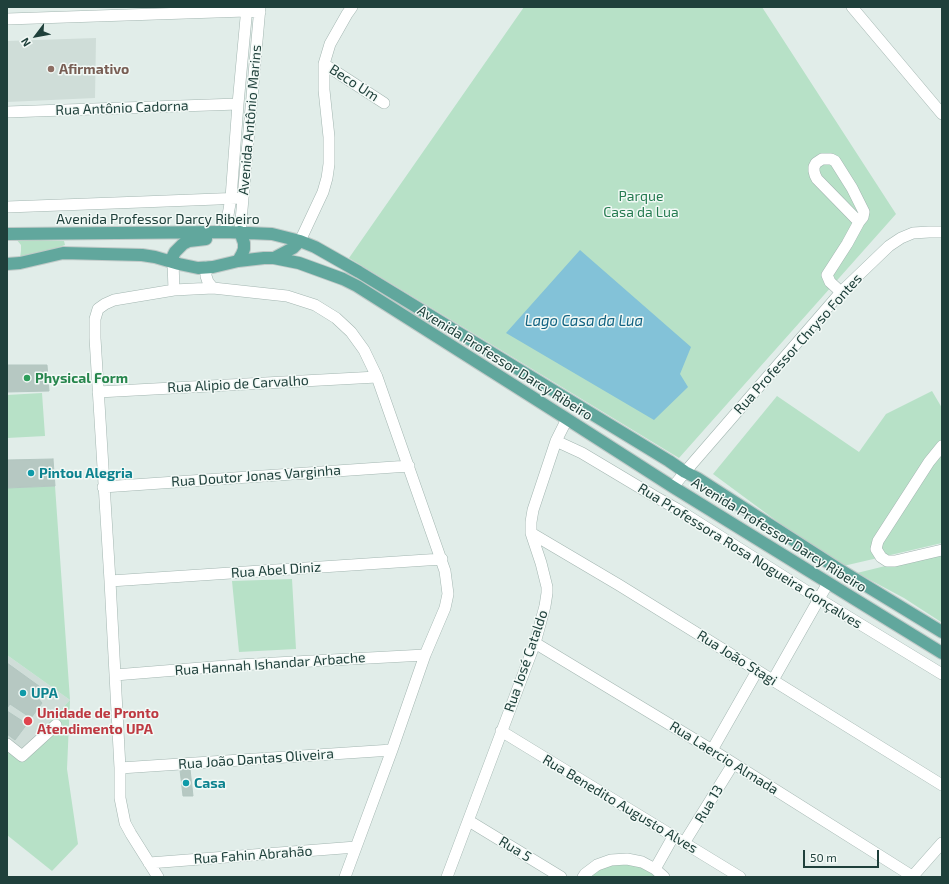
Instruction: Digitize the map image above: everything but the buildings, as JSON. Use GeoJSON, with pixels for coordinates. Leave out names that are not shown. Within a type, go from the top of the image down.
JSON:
{"type":"FeatureCollection","features":[{"type":"Feature","properties":{"kind":"main road"},"geometry":{"type":"LineString","coordinates":[[173,262],[175,252],[183,244],[189,241],[210,238],[221,232]]}},
{"type":"Feature","properties":{"kind":"main road","name":"Avenida Professor Darcy Ribeiro"},"geometry":{"type":"LineString","coordinates":[[7,234],[240,232],[272,234],[300,240],[326,253],[685,472],[698,478],[837,568],[942,632]]}},
{"type":"Feature","properties":{"kind":"main road"},"geometry":{"type":"LineString","coordinates":[[238,261],[244,249],[244,243],[240,232]]}},
{"type":"Feature","properties":{"kind":"main road"},"geometry":{"type":"LineString","coordinates":[[7,240],[20,234]]}},
{"type":"Feature","properties":{"kind":"main road"},"geometry":{"type":"LineString","coordinates":[[274,258],[293,248],[300,240]]}},
{"type":"Feature","properties":{"kind":"main road","name":"Avenida Professor Darcy Ribeiro"},"geometry":{"type":"LineString","coordinates":[[7,264],[20,263],[64,253],[142,255],[198,268],[213,267],[238,261],[274,258],[298,263],[326,272],[357,286],[673,488],[942,653]]}},
{"type":"Feature","properties":{"kind":"street"},"geometry":{"type":"LineString","coordinates":[[300,240],[323,192],[330,164],[324,90],[324,64],[330,44],[352,7]]}},
{"type":"Feature","properties":{"kind":"street"},"geometry":{"type":"LineString","coordinates":[[852,7],[942,114]]}},
{"type":"Feature","properties":{"kind":"street"},"geometry":{"type":"LineString","coordinates":[[7,19],[246,9],[260,10]]}},
{"type":"Feature","properties":{"kind":"street","name":"Avenida Antônio Marins"},"geometry":{"type":"LineString","coordinates":[[221,232],[231,198],[246,9]]}},
{"type":"Feature","properties":{"kind":"street","name":"Avenida Antônio Marins"},"geometry":{"type":"LineString","coordinates":[[240,232],[260,10]]}},
{"type":"Feature","properties":{"kind":"street","name":"Beco Um"},"geometry":{"type":"LineString","coordinates":[[324,64],[384,103]]}},
{"type":"Feature","properties":{"kind":"street","name":"Rua Antônio Cadorna"},"geometry":{"type":"LineString","coordinates":[[7,112],[238,104]]}},
{"type":"Feature","properties":{"kind":"street"},"geometry":{"type":"LineString","coordinates":[[841,292],[830,282],[827,275],[863,217],[864,212],[852,188],[835,161],[831,159],[822,159],[816,163],[814,167],[815,175],[859,222]]}},
{"type":"Feature","properties":{"kind":"street"},"geometry":{"type":"LineString","coordinates":[[7,207],[243,198]]}},
{"type":"Feature","properties":{"kind":"street","name":"Rua Professor Chryso Fontes"},"geometry":{"type":"LineString","coordinates":[[673,488],[685,472],[841,292],[889,246],[901,238],[913,233],[942,232]]}},
{"type":"Feature","properties":{"kind":"street"},"geometry":{"type":"LineString","coordinates":[[173,262],[174,290]]}},
{"type":"Feature","properties":{"kind":"street"},"geometry":{"type":"LineString","coordinates":[[206,267],[208,282],[213,288]]}},
{"type":"Feature","properties":{"kind":"street"},"geometry":{"type":"LineString","coordinates":[[158,877],[130,834],[125,823],[120,798],[120,768],[110,581],[94,338],[95,319],[98,309],[114,300],[174,290],[213,288],[287,296],[315,305],[336,318],[351,332],[364,350],[378,377],[446,571],[448,594],[445,608],[424,655],[392,750],[345,877]]}},
{"type":"Feature","properties":{"kind":"street","name":"Rua Alipio de Carvalho"},"geometry":{"type":"LineString","coordinates":[[98,392],[378,377]]}},
{"type":"Feature","properties":{"kind":"street","name":"Rua José Cataldo"},"geometry":{"type":"LineString","coordinates":[[447,877],[535,643],[545,606],[547,593],[545,580],[530,533],[530,522],[556,441],[566,419]]}},
{"type":"Feature","properties":{"kind":"street","name":"Rua Professora Rosa Nogueira Gonçalves"},"geometry":{"type":"LineString","coordinates":[[556,441],[582,453],[677,509],[819,599],[942,674]]}},
{"type":"Feature","properties":{"kind":"street"},"geometry":{"type":"LineString","coordinates":[[942,446],[929,462],[878,541],[876,549],[887,561],[895,561],[942,550]]}},
{"type":"Feature","properties":{"kind":"street","name":"Rua Doutor Jonas Varginha"},"geometry":{"type":"LineString","coordinates":[[103,487],[409,466]]}},
{"type":"Feature","properties":{"kind":"street","name":"Rua João Stagi"},"geometry":{"type":"LineString","coordinates":[[530,533],[612,581],[942,785]]}},
{"type":"Feature","properties":{"kind":"street","name":"Rua Abel Diniz"},"geometry":{"type":"LineString","coordinates":[[110,581],[442,559]]}},
{"type":"Feature","properties":{"kind":"street"},"geometry":{"type":"LineString","coordinates":[[773,680],[828,583]]}},
{"type":"Feature","properties":{"kind":"street","name":"Rua Laercio Almada"},"geometry":{"type":"LineString","coordinates":[[535,643],[712,750],[912,877]]}},
{"type":"Feature","properties":{"kind":"street","name":"Rua Hannah Ishandar Arbache"},"geometry":{"type":"LineString","coordinates":[[115,675],[238,665],[424,655]]}},
{"type":"Feature","properties":{"kind":"street"},"geometry":{"type":"LineString","coordinates":[[712,750],[757,671]]}},
{"type":"Feature","properties":{"kind":"street"},"geometry":{"type":"LineString","coordinates":[[7,744],[22,756],[56,725]]}},
{"type":"Feature","properties":{"kind":"street","name":"Rua Benedito Augusto Alves"},"geometry":{"type":"LineString","coordinates":[[501,731],[740,877]]}},
{"type":"Feature","properties":{"kind":"street","name":"Rua João Dantas Oliveira"},"geometry":{"type":"LineString","coordinates":[[120,768],[392,750]]}},
{"type":"Feature","properties":{"kind":"street","name":"Rua 13"},"geometry":{"type":"LineString","coordinates":[[684,843],[733,764]]}},
{"type":"Feature","properties":{"kind":"street","name":"Rua 5"},"geometry":{"type":"LineString","coordinates":[[469,821],[561,877]]}},
{"type":"Feature","properties":{"kind":"street"},"geometry":{"type":"LineString","coordinates":[[655,869],[673,837]]}},
{"type":"Feature","properties":{"kind":"street"},"geometry":{"type":"LineString","coordinates":[[912,877],[942,843]]}},
{"type":"Feature","properties":{"kind":"street","name":"Rua Fahin Abrahão"},"geometry":{"type":"LineString","coordinates":[[149,863],[356,847]]}},
{"type":"Feature","properties":{"kind":"street"},"geometry":{"type":"LineString","coordinates":[[583,877],[597,865],[612,860],[627,859],[642,862],[655,869],[664,877]]}},
{"type":"Feature","properties":{"kind":"shaded area","name":"Afirmativo"},"geometry":{"type":"Polygon","coordinates":[[[96,38],[95,98],[7,102],[7,41],[96,38]]]}},
{"type":"Feature","properties":{"kind":"shaded area","name":"Unidade de Pronto Atendimento UPA"},"geometry":{"type":"Polygon","coordinates":[[[7,655],[70,700],[20,753],[7,743],[7,655]]]}},
{"type":"Feature","properties":{"kind":"green space","name":"Parque Casa da Lua"},"geometry":{"type":"Polygon","coordinates":[[[524,7],[762,7],[896,214],[679,458],[349,258],[524,7]]]}},
{"type":"Feature","properties":{"kind":"green space"},"geometry":{"type":"Polygon","coordinates":[[[16,239],[64,241],[65,245],[28,258],[20,258],[21,245],[16,239]]]}},
{"type":"Feature","properties":{"kind":"green space"},"geometry":{"type":"Polygon","coordinates":[[[932,391],[942,408],[942,543],[839,567],[713,474],[777,396],[859,452],[886,414],[932,391]]]}},
{"type":"Feature","properties":{"kind":"green space"},"geometry":{"type":"Polygon","coordinates":[[[42,393],[45,436],[7,438],[7,395],[42,393]]]}},
{"type":"Feature","properties":{"kind":"green space"},"geometry":{"type":"Polygon","coordinates":[[[55,486],[70,700],[7,655],[7,488],[55,486]]]}},
{"type":"Feature","properties":{"kind":"green space"},"geometry":{"type":"Polygon","coordinates":[[[942,552],[941,622],[904,598],[857,573],[942,552]]]}},
{"type":"Feature","properties":{"kind":"green space"},"geometry":{"type":"Polygon","coordinates":[[[292,579],[296,649],[239,652],[232,581],[292,579]]]}},
{"type":"Feature","properties":{"kind":"green space"},"geometry":{"type":"Polygon","coordinates":[[[70,700],[67,769],[78,844],[52,871],[7,835],[7,743],[20,753],[70,700]]]}},
{"type":"Feature","properties":{"kind":"green space"},"geometry":{"type":"Polygon","coordinates":[[[611,865],[637,865],[658,877],[588,877],[599,869],[611,865]]]}},
{"type":"Feature","properties":{"kind":"water","name":"Lago Casa da Lua"},"geometry":{"type":"Polygon","coordinates":[[[580,250],[691,347],[680,374],[688,387],[654,420],[506,333],[580,250]]]}},
{"type":"Feature","properties":{"kind":"place","name":"Afirmativo"},"geometry":{"type":"Point","coordinates":[51,69]}},
{"type":"Feature","properties":{"kind":"place","name":"Physical Form"},"geometry":{"type":"Point","coordinates":[27,378]}},
{"type":"Feature","properties":{"kind":"place","name":"Pintou Alegria"},"geometry":{"type":"Point","coordinates":[31,473]}},
{"type":"Feature","properties":{"kind":"place","name":"UPA"},"geometry":{"type":"Point","coordinates":[23,693]}},
{"type":"Feature","properties":{"kind":"place","name":"Unidade de Pronto Atendimento UPA"},"geometry":{"type":"Point","coordinates":[28,721]}},
{"type":"Feature","properties":{"kind":"place","name":"Casa"},"geometry":{"type":"Point","coordinates":[186,783]}}]}
